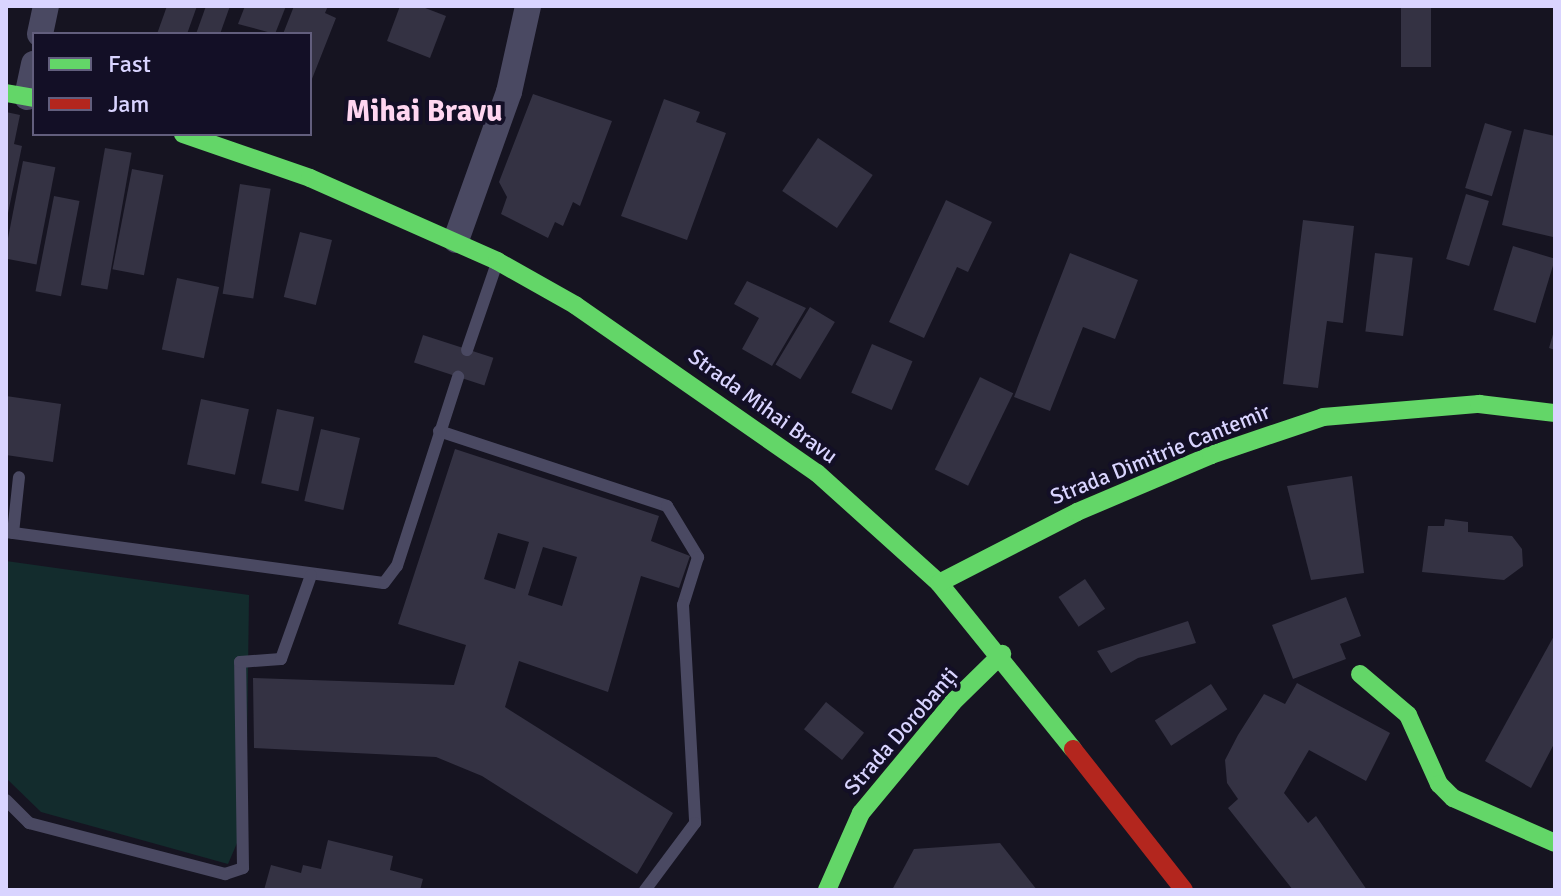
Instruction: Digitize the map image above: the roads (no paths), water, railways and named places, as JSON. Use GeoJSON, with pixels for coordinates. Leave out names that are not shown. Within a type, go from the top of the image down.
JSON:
{"type":"FeatureCollection","features":[{"type":"Feature","properties":{"kind":"main road","name":"Strada Mihai Bravu"},"geometry":{"type":"LineString","coordinates":[[189,136],[310,178],[456,240],[497,261],[575,305],[703,389],[817,473],[939,583],[1002,654],[1184,890]]}},
{"type":"Feature","properties":{"kind":"main road","name":"Strada Dimitrie Cantemir"},"geometry":{"type":"LineString","coordinates":[[939,583],[1077,512],[1211,455],[1323,417],[1479,404],[1555,413]]}},
{"type":"Feature","properties":{"kind":"main road","name":"Strada Dorobanți"},"geometry":{"type":"LineString","coordinates":[[827,890],[861,813],[953,702],[1002,654]]}},
{"type":"Feature","properties":{"kind":"main road"},"geometry":{"type":"LineString","coordinates":[[1360,674],[1408,715],[1439,784],[1453,798],[1555,843]]}},
{"type":"Feature","properties":{"kind":"street"},"geometry":{"type":"LineString","coordinates":[[40,32],[46,6]]}},
{"type":"Feature","properties":{"kind":"street"},"geometry":{"type":"LineString","coordinates":[[456,240],[509,92],[528,6]]}},
{"type":"Feature","properties":{"kind":"street"},"geometry":{"type":"LineString","coordinates":[[22,96],[32,69]]}},
{"type":"Feature","properties":{"kind":"lane"},"geometry":{"type":"LineString","coordinates":[[467,350],[497,261]]}},
{"type":"Feature","properties":{"kind":"lane"},"geometry":{"type":"LineString","coordinates":[[19,477],[10,533],[384,583],[392,577],[458,377]]}},
{"type":"Feature","properties":{"kind":"lane"},"geometry":{"type":"LineString","coordinates":[[439,431],[667,506],[698,557],[683,605],[695,823],[645,890]]}},
{"type":"Feature","properties":{"kind":"lane"},"geometry":{"type":"LineString","coordinates":[[6,800],[29,823],[225,874],[243,868],[240,662],[281,659],[311,575]]}},
{"type":"Feature","properties":{"kind":"district","name":"Mihai Bravu"},"geometry":{"type":"Point","coordinates":[424,112]}}]}
